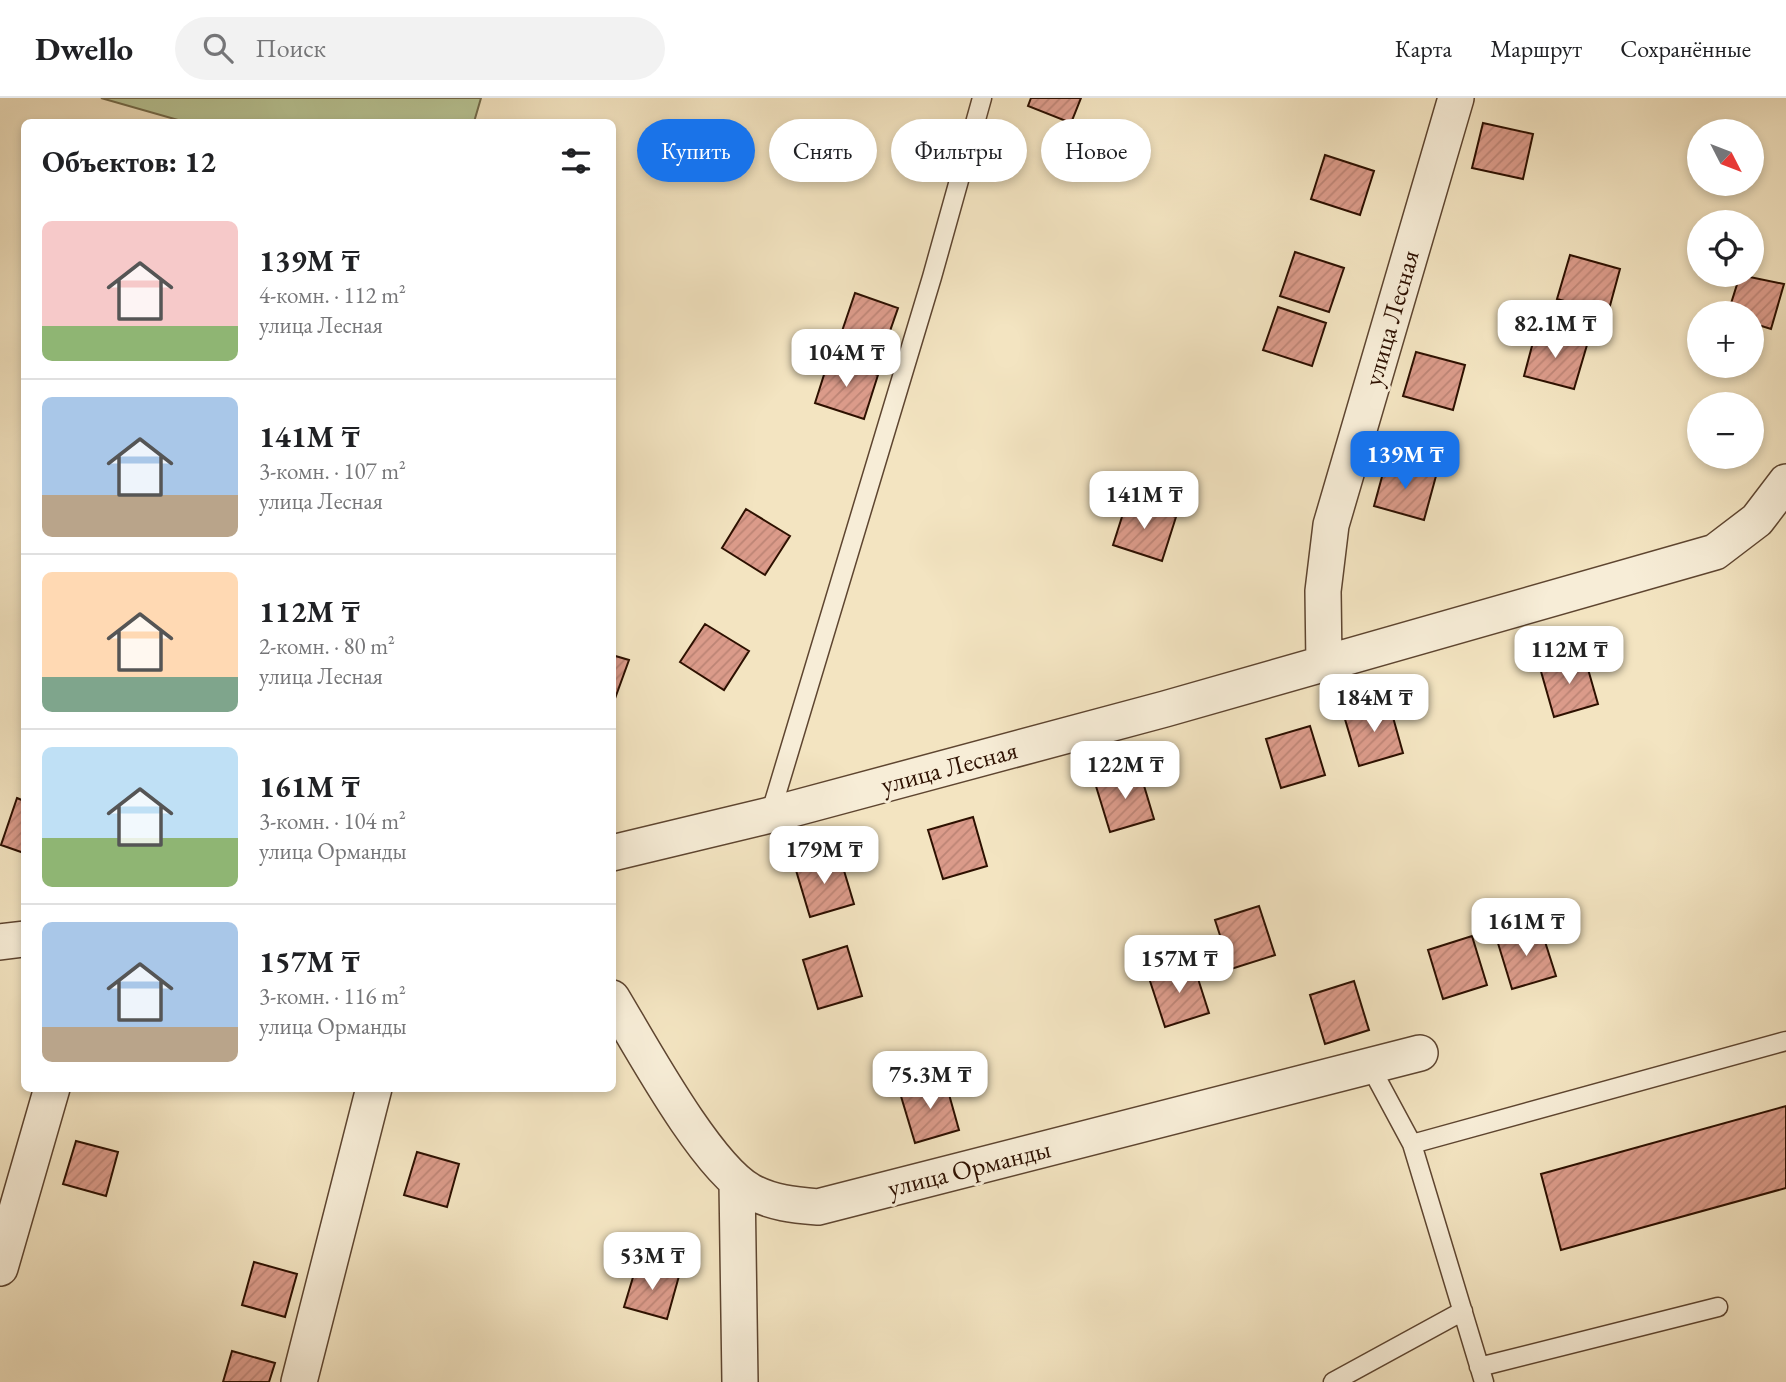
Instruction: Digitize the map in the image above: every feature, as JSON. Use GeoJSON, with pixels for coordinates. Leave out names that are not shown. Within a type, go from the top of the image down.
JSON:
{"type":"FeatureCollection","features":[{"type":"Feature","properties":{"kind":"street","name":"улица Лесная"},"geometry":{"type":"LineString","coordinates":[[1324,664],[1323,591],[1331,525],[1456,98]]}},
{"type":"Feature","properties":{"kind":"street","name":"улица Лесная"},"geometry":{"type":"LineString","coordinates":[[616,852],[770,815],[1324,664],[1715,552],[1757,520],[1786,482]]}},
{"type":"Feature","properties":{"kind":"street"},"geometry":{"type":"LineString","coordinates":[[0,942],[21,939]]}},
{"type":"Feature","properties":{"kind":"street","name":"улица Орманды"},"geometry":{"type":"LineString","coordinates":[[616,1005],[674,1100],[737,1182],[779,1203],[818,1207],[1420,1053]]}},
{"type":"Feature","properties":{"kind":"street"},"geometry":{"type":"LineString","coordinates":[[0,1268],[51,1092]]}},
{"type":"Feature","properties":{"kind":"street"},"geometry":{"type":"LineString","coordinates":[[299,1382],[373,1092]]}},
{"type":"Feature","properties":{"kind":"street"},"geometry":{"type":"LineString","coordinates":[[737,1182],[740,1382]]}},
{"type":"Feature","properties":{"kind":"lane"},"geometry":{"type":"LineString","coordinates":[[770,815],[932,277],[982,98]]}},
{"type":"Feature","properties":{"kind":"lane"},"geometry":{"type":"LineString","coordinates":[[1412,1144],[1786,1041]]}},
{"type":"Feature","properties":{"kind":"lane"},"geometry":{"type":"LineString","coordinates":[[1370,1066],[1412,1144],[1482,1375],[1718,1307]]}},
{"type":"Feature","properties":{"kind":"lane"},"geometry":{"type":"LineString","coordinates":[[1333,1382],[1463,1311]]}},
{"type":"Feature","properties":{"kind":"green space"},"geometry":{"type":"Polygon","coordinates":[[[101,98],[481,98],[475,119],[174,119],[101,98]]]}},
{"type":"Feature","properties":{"kind":"building"},"geometry":{"type":"Polygon","coordinates":[[[1031,98],[1081,98],[1073,119],[1061,119],[1028,106],[1031,98]]]}},
{"type":"Feature","properties":{"kind":"building"},"geometry":{"type":"Polygon","coordinates":[[[1483,123],[1533,134],[1523,179],[1472,168],[1483,123]]]}},
{"type":"Feature","properties":{"kind":"building"},"geometry":{"type":"Polygon","coordinates":[[[1325,155],[1374,171],[1360,215],[1311,199],[1325,155]]]}},
{"type":"Feature","properties":{"kind":"building"},"geometry":{"type":"Polygon","coordinates":[[[1295,252],[1344,268],[1329,312],[1280,296],[1295,252]]]}},
{"type":"Feature","properties":{"kind":"building"},"geometry":{"type":"Polygon","coordinates":[[[1570,255],[1620,269],[1608,313],[1557,299],[1570,255]]]}},
{"type":"Feature","properties":{"kind":"building"},"geometry":{"type":"Polygon","coordinates":[[[1764,280],[1784,284],[1771,329],[1764,327],[1764,301],[1732,301],[1736,287],[1764,287],[1764,280]]]}},
{"type":"Feature","properties":{"kind":"building"},"geometry":{"type":"Polygon","coordinates":[[[855,293],[898,308],[883,351],[840,337],[855,293]]]}},
{"type":"Feature","properties":{"kind":"building"},"geometry":{"type":"Polygon","coordinates":[[[1278,307],[1326,323],[1312,366],[1263,350],[1278,307]]]}},
{"type":"Feature","properties":{"kind":"building"},"geometry":{"type":"Polygon","coordinates":[[[1536,331],[1587,345],[1574,389],[1524,376],[1536,331]]]}},
{"type":"Feature","properties":{"kind":"building"},"geometry":{"type":"Polygon","coordinates":[[[1416,352],[1465,365],[1453,410],[1403,396],[1416,352]]]}},
{"type":"Feature","properties":{"kind":"building"},"geometry":{"type":"Polygon","coordinates":[[[829,359],[878,375],[864,419],[815,403],[829,359]]]}},
{"type":"Feature","properties":{"kind":"building"},"geometry":{"type":"Polygon","coordinates":[[[1386,462],[1436,476],[1424,520],[1374,506],[1386,462]]]}},
{"type":"Feature","properties":{"kind":"building"},"geometry":{"type":"Polygon","coordinates":[[[1127,501],[1176,517],[1162,561],[1113,545],[1127,501]]]}},
{"type":"Feature","properties":{"kind":"building"},"geometry":{"type":"Polygon","coordinates":[[[746,509],[790,536],[765,575],[722,548],[746,509]]]}},
{"type":"Feature","properties":{"kind":"building"},"geometry":{"type":"Polygon","coordinates":[[[705,624],[749,651],[724,690],[680,662],[705,624]]]}},
{"type":"Feature","properties":{"kind":"building"},"geometry":{"type":"Polygon","coordinates":[[[1584,655],[1598,704],[1554,717],[1540,668],[1584,655]]]}},
{"type":"Feature","properties":{"kind":"building"},"geometry":{"type":"Polygon","coordinates":[[[616,656],[629,660],[616,696],[616,656]]]}},
{"type":"Feature","properties":{"kind":"building"},"geometry":{"type":"Polygon","coordinates":[[[1389,703],[1403,753],[1359,766],[1344,716],[1389,703]]]}},
{"type":"Feature","properties":{"kind":"building"},"geometry":{"type":"Polygon","coordinates":[[[1310,726],[1325,775],[1281,788],[1266,739],[1310,726]]]}},
{"type":"Feature","properties":{"kind":"building"},"geometry":{"type":"Polygon","coordinates":[[[1139,769],[1154,819],[1110,832],[1095,783],[1139,769]]]}},
{"type":"Feature","properties":{"kind":"building"},"geometry":{"type":"Polygon","coordinates":[[[17,798],[21,800],[21,852],[1,845],[17,798]]]}},
{"type":"Feature","properties":{"kind":"building"},"geometry":{"type":"Polygon","coordinates":[[[973,817],[987,866],[943,879],[928,830],[973,817]]]}},
{"type":"Feature","properties":{"kind":"building"},"geometry":{"type":"Polygon","coordinates":[[[839,854],[854,904],[810,917],[795,867],[839,854]]]}},
{"type":"Feature","properties":{"kind":"building"},"geometry":{"type":"Polygon","coordinates":[[[1259,906],[1275,955],[1231,969],[1215,920],[1259,906]]]}},
{"type":"Feature","properties":{"kind":"building"},"geometry":{"type":"Polygon","coordinates":[[[1540,926],[1556,976],[1512,989],[1497,940],[1540,926]]]}},
{"type":"Feature","properties":{"kind":"building"},"geometry":{"type":"Polygon","coordinates":[[[1472,936],[1487,985],[1443,999],[1428,950],[1472,936]]]}},
{"type":"Feature","properties":{"kind":"building"},"geometry":{"type":"Polygon","coordinates":[[[847,946],[862,996],[818,1009],[803,960],[847,946]]]}},
{"type":"Feature","properties":{"kind":"building"},"geometry":{"type":"Polygon","coordinates":[[[1193,963],[1209,1013],[1165,1027],[1149,978],[1193,963]]]}},
{"type":"Feature","properties":{"kind":"building"},"geometry":{"type":"Polygon","coordinates":[[[1354,981],[1369,1030],[1325,1044],[1310,995],[1354,981]]]}},
{"type":"Feature","properties":{"kind":"building"},"geometry":{"type":"Polygon","coordinates":[[[945,1080],[959,1130],[915,1143],[900,1093],[945,1080]]]}},
{"type":"Feature","properties":{"kind":"building"},"geometry":{"type":"Polygon","coordinates":[[[1786,1106],[1786,1188],[1561,1250],[1541,1174],[1786,1106]]]}},
{"type":"Feature","properties":{"kind":"building"},"geometry":{"type":"Polygon","coordinates":[[[76,1141],[118,1152],[106,1196],[63,1184],[76,1141]]]}},
{"type":"Feature","properties":{"kind":"building"},"geometry":{"type":"Polygon","coordinates":[[[417,1152],[459,1164],[447,1207],[404,1195],[417,1152]]]}},
{"type":"Feature","properties":{"kind":"building"},"geometry":{"type":"Polygon","coordinates":[[[254,1262],[297,1274],[285,1317],[242,1305],[254,1262]]]}},
{"type":"Feature","properties":{"kind":"building"},"geometry":{"type":"Polygon","coordinates":[[[637,1264],[679,1276],[667,1319],[624,1307],[637,1264]]]}},
{"type":"Feature","properties":{"kind":"building"},"geometry":{"type":"Polygon","coordinates":[[[232,1351],[275,1363],[269,1382],[223,1382],[232,1351]]]}}]}
